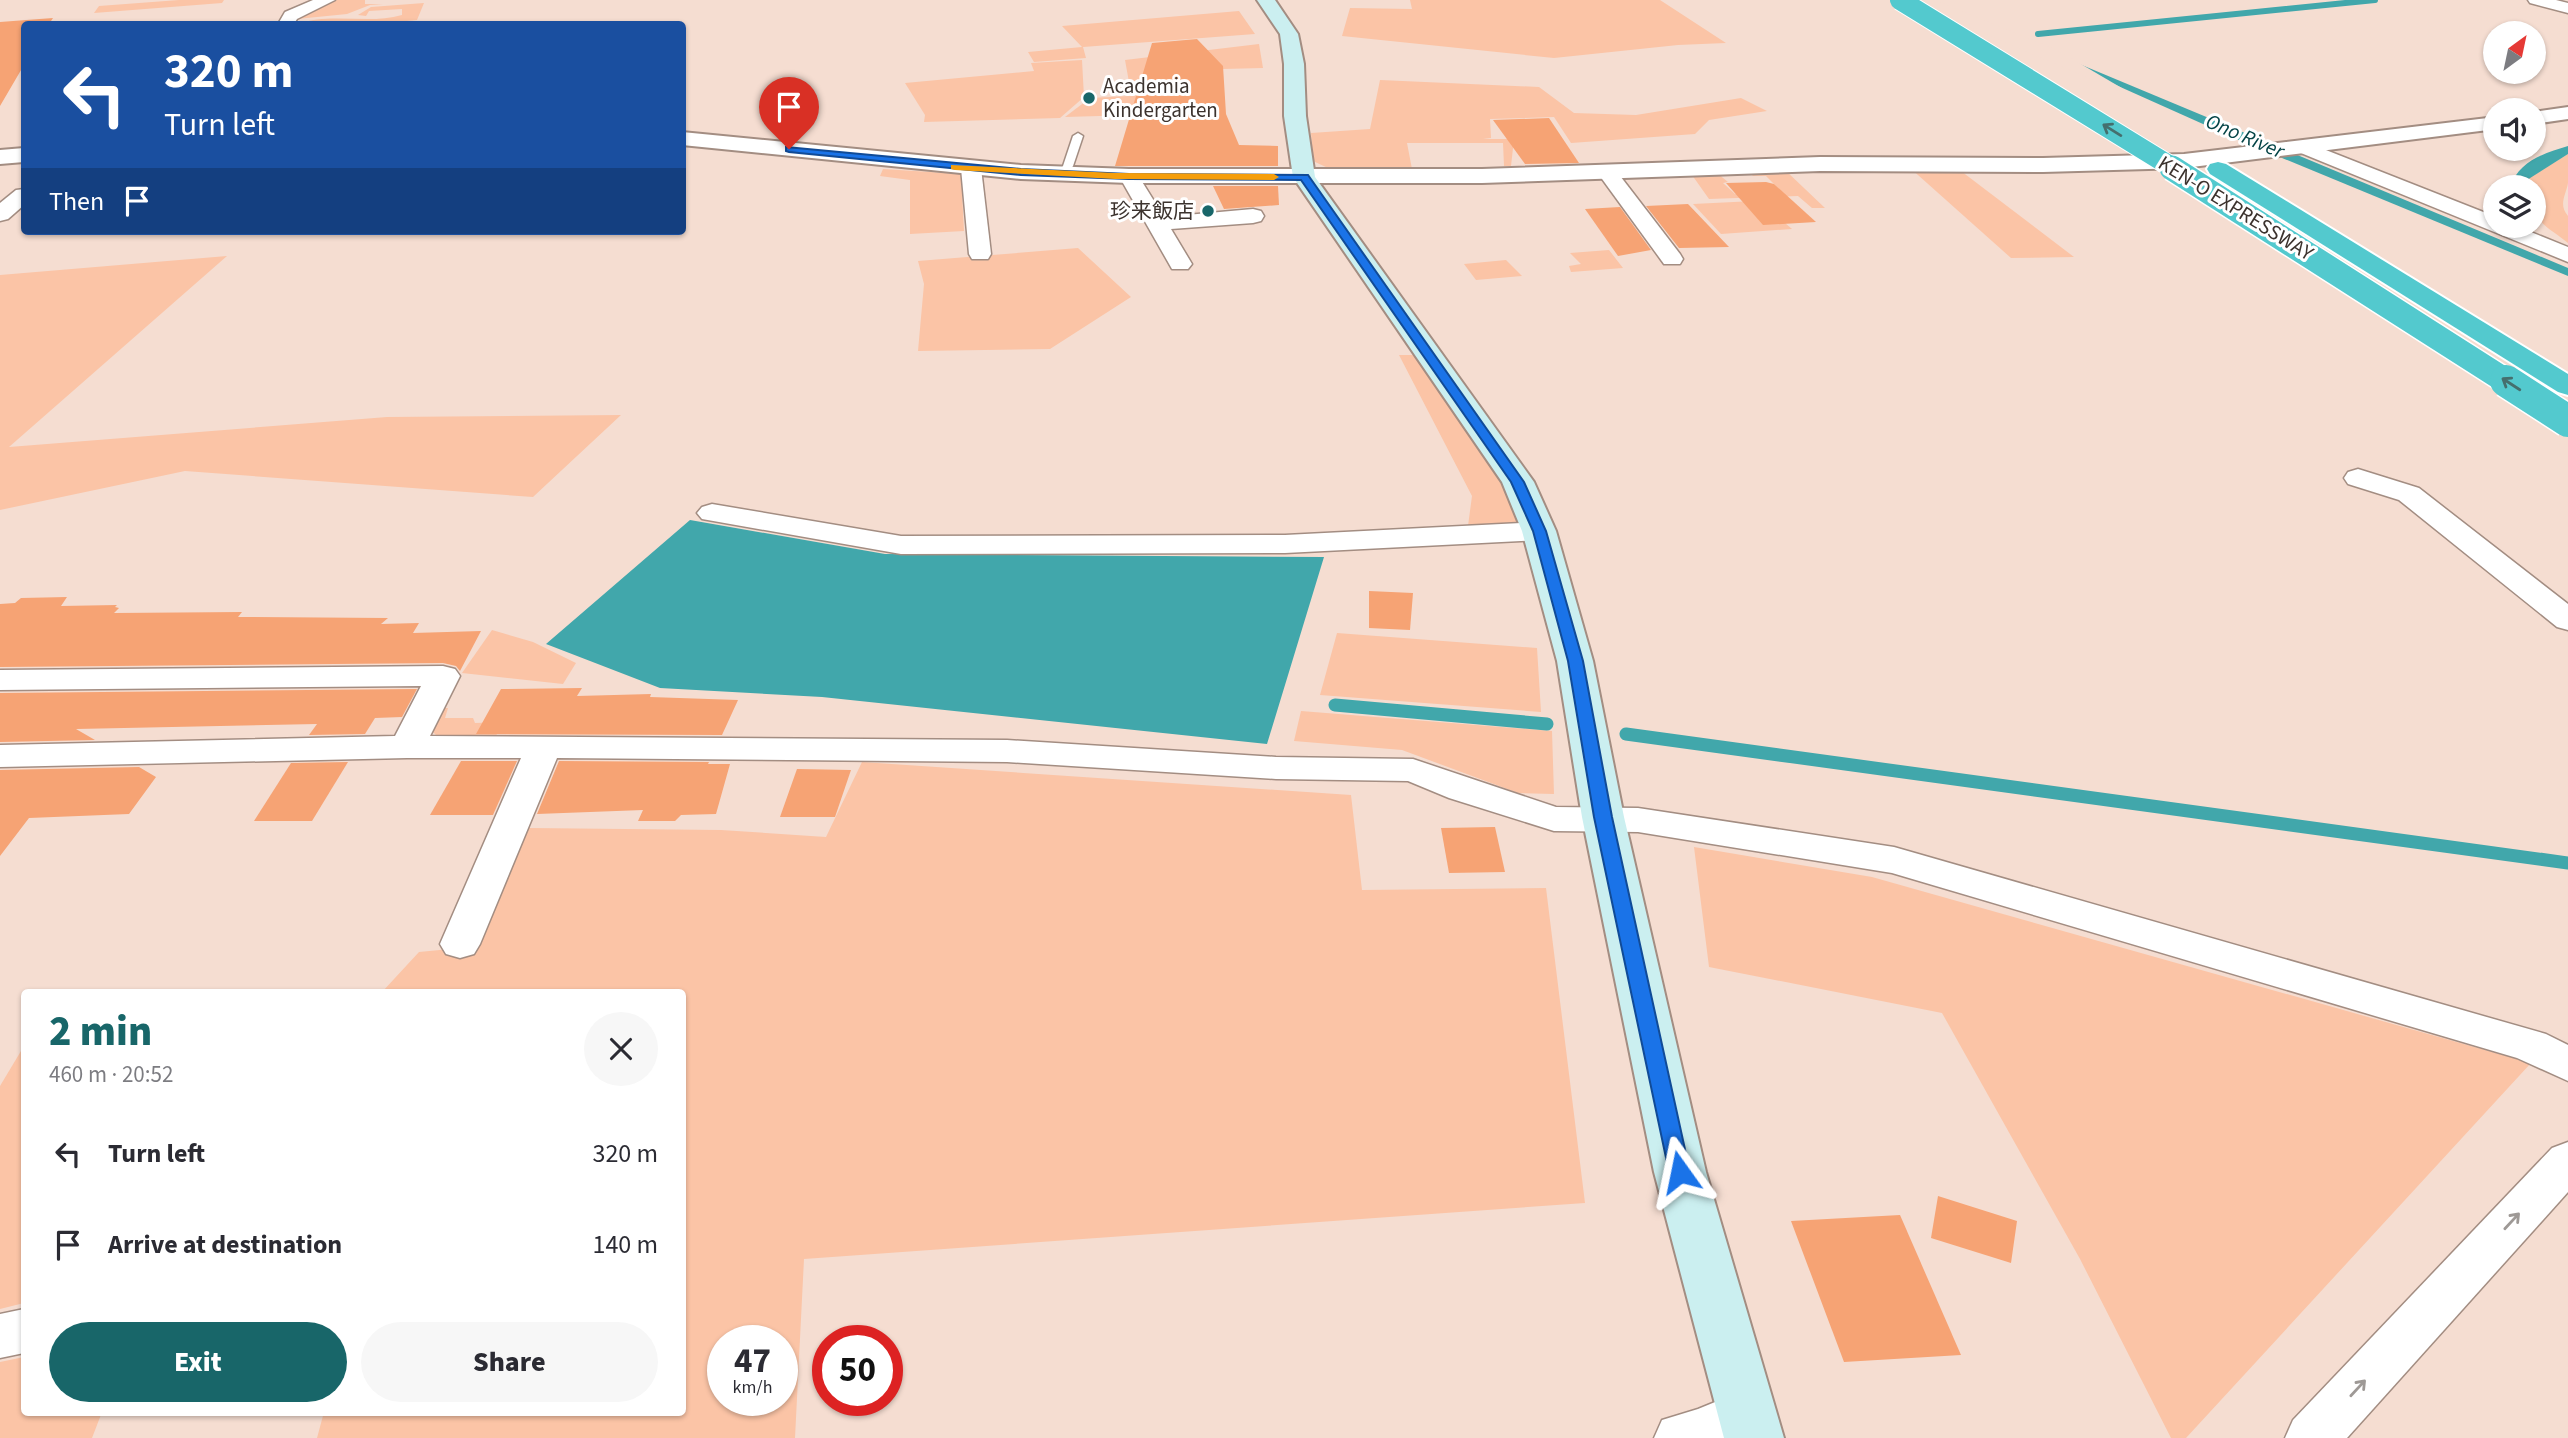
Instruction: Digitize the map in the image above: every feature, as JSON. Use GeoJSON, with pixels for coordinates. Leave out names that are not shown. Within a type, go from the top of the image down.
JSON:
{"type":"FeatureCollection","features":[{"type":"Feature","properties":{"kind":"highway","name":"KEN-O EXPRESSWAY"},"geometry":{"type":"LineString","coordinates":[[1900,0],[2171,167],[2568,421]]}},
{"type":"Feature","properties":{"kind":"highway"},"geometry":{"type":"LineString","coordinates":[[1934,0],[2011,45]]}},
{"type":"Feature","properties":{"kind":"highway","name":"KEN-O EXPRESSWAY"},"geometry":{"type":"LineString","coordinates":[[2172,141],[2568,386]]}},
{"type":"Feature","properties":{"kind":"highway"},"geometry":{"type":"LineString","coordinates":[[2218,169],[2342,230],[2568,362]]}},
{"type":"Feature","properties":{"kind":"main road"},"geometry":{"type":"LineString","coordinates":[[1266,0],[1290,34],[1294,64],[1295,116],[1304,177],[1517,482],[1539,531],[1575,661],[1603,817],[1680,1172],[1751,1426]]}},
{"type":"Feature","properties":{"kind":"street"},"geometry":{"type":"LineString","coordinates":[[288,21],[291,16],[327,0]]}},
{"type":"Feature","properties":{"kind":"street"},"geometry":{"type":"LineString","coordinates":[[2536,0],[2568,8]]}},
{"type":"Feature","properties":{"kind":"street"},"geometry":{"type":"LineString","coordinates":[[2546,116],[2568,113]]}},
{"type":"Feature","properties":{"kind":"street"},"geometry":{"type":"LineString","coordinates":[[686,138],[971,169],[1129,176],[1304,177],[1607,172],[1820,164],[2183,161],[2483,124]]}},
{"type":"Feature","properties":{"kind":"street"},"geometry":{"type":"LineString","coordinates":[[2297,148],[2483,220]]}},
{"type":"Feature","properties":{"kind":"street"},"geometry":{"type":"LineString","coordinates":[[0,157],[21,155]]}},
{"type":"Feature","properties":{"kind":"street"},"geometry":{"type":"LineString","coordinates":[[971,169],[980,254]]}},
{"type":"Feature","properties":{"kind":"street"},"geometry":{"type":"LineString","coordinates":[[1607,172],[1672,259]]}},
{"type":"Feature","properties":{"kind":"street"},"geometry":{"type":"LineString","coordinates":[[1129,176],[1180,264]]}},
{"type":"Feature","properties":{"kind":"street"},"geometry":{"type":"LineString","coordinates":[[0,214],[21,197]]}},
{"type":"Feature","properties":{"kind":"street"},"geometry":{"type":"LineString","coordinates":[[1157,224],[1254,216]]}},
{"type":"Feature","properties":{"kind":"street"},"geometry":{"type":"LineString","coordinates":[[2527,238],[2568,255]]}},
{"type":"Feature","properties":{"kind":"street"},"geometry":{"type":"LineString","coordinates":[[2358,478],[2409,494],[2568,620]]}},
{"type":"Feature","properties":{"kind":"street"},"geometry":{"type":"LineString","coordinates":[[712,513],[901,545],[1285,544],[1539,531]]}},
{"type":"Feature","properties":{"kind":"street"},"geometry":{"type":"LineString","coordinates":[[0,680],[443,676],[407,747]]}},
{"type":"Feature","properties":{"kind":"street"},"geometry":{"type":"LineString","coordinates":[[0,756],[407,747],[1007,751],[1276,768],[1413,770],[1462,790],[1554,819],[1603,817],[1637,820],[1894,860],[2531,1046],[2568,1064]]}},
{"type":"Feature","properties":{"kind":"street"},"geometry":{"type":"LineString","coordinates":[[460,944],[544,747]]}},
{"type":"Feature","properties":{"kind":"street"},"geometry":{"type":"LineString","coordinates":[[2312,1438],[2568,1161]]}},
{"type":"Feature","properties":{"kind":"street"},"geometry":{"type":"LineString","coordinates":[[0,1336],[21,1332]]}},
{"type":"Feature","properties":{"kind":"street"},"geometry":{"type":"LineString","coordinates":[[1681,1438],[1751,1426]]}},
{"type":"Feature","properties":{"kind":"lane"},"geometry":{"type":"LineString","coordinates":[[1062,174],[1068,166],[1078,136]]}},
{"type":"Feature","properties":{"kind":"shaded area"},"geometry":{"type":"Polygon","coordinates":[[[179,0],[224,0],[222,3],[94,13],[99,6],[179,0]]]}},
{"type":"Feature","properties":{"kind":"shaded area"},"geometry":{"type":"Polygon","coordinates":[[[337,0],[365,0],[365,4],[383,4],[370,5],[347,14],[297,19],[337,0]]]}},
{"type":"Feature","properties":{"kind":"shaded area"},"geometry":{"type":"Polygon","coordinates":[[[1410,0],[1660,0],[1726,43],[1678,45],[1554,58],[1342,36],[1350,8],[1412,9],[1410,0]]]}},
{"type":"Feature","properties":{"kind":"shaded area"},"geometry":{"type":"Polygon","coordinates":[[[424,3],[417,20],[311,21],[376,19],[402,15],[402,9],[369,11],[366,16],[358,15],[371,7],[424,3]]]}},
{"type":"Feature","properties":{"kind":"shaded area"},"geometry":{"type":"Polygon","coordinates":[[[1239,11],[1255,34],[1083,47],[1086,58],[1034,62],[1028,52],[1082,47],[1062,26],[1239,11]]]}},
{"type":"Feature","properties":{"kind":"shaded area"},"geometry":{"type":"Polygon","coordinates":[[[1259,44],[1263,68],[1223,69],[1192,80],[1129,82],[1125,60],[1259,44]]]}},
{"type":"Feature","properties":{"kind":"shaded area"},"geometry":{"type":"Polygon","coordinates":[[[1082,60],[1084,97],[1060,118],[924,122],[925,115],[905,83],[1034,71],[1031,63],[1082,60]]]}},
{"type":"Feature","properties":{"kind":"shaded area"},"geometry":{"type":"Polygon","coordinates":[[[1380,80],[1539,87],[1574,113],[1636,115],[1741,98],[1767,111],[1709,120],[1695,134],[1571,143],[1554,117],[1490,119],[1491,138],[1483,139],[1514,139],[1511,166],[1504,166],[1503,143],[1407,143],[1412,169],[1328,168],[1313,161],[1311,133],[1370,129],[1380,80]]]}},
{"type":"Feature","properties":{"kind":"shaded area"},"geometry":{"type":"Polygon","coordinates":[[[1168,94],[1168,114],[1065,117],[1090,98],[1168,94]]]}},
{"type":"Feature","properties":{"kind":"shaded area"},"geometry":{"type":"Polygon","coordinates":[[[2568,154],[2568,183],[2563,203],[2568,216],[2568,243],[2546,227],[2546,175],[2534,175],[2568,154]]]}},
{"type":"Feature","properties":{"kind":"shaded area"},"geometry":{"type":"Polygon","coordinates":[[[1909,167],[1957,168],[2074,257],[2011,258],[1909,167]]]}},
{"type":"Feature","properties":{"kind":"shaded area"},"geometry":{"type":"Polygon","coordinates":[[[883,169],[961,174],[964,231],[910,234],[910,180],[880,176],[883,169]]]}},
{"type":"Feature","properties":{"kind":"shaded area"},"geometry":{"type":"Polygon","coordinates":[[[1784,169],[1825,208],[1812,208],[1798,196],[1709,199],[1692,175],[1717,173],[1728,182],[1723,183],[1735,194],[1782,192],[1766,176],[1753,176],[1748,171],[1784,169]]]}},
{"type":"Feature","properties":{"kind":"shaded area"},"geometry":{"type":"Polygon","coordinates":[[[1754,201],[1770,210],[1792,229],[1721,234],[1693,204],[1754,201]]]}},
{"type":"Feature","properties":{"kind":"shaded area"},"geometry":{"type":"Polygon","coordinates":[[[1078,248],[1131,297],[1050,349],[918,351],[924,284],[918,261],[1078,248]]]}},
{"type":"Feature","properties":{"kind":"shaded area"},"geometry":{"type":"Polygon","coordinates":[[[1609,250],[1623,268],[1571,272],[1569,266],[1581,264],[1570,253],[1609,250]]]}},
{"type":"Feature","properties":{"kind":"shaded area"},"geometry":{"type":"Polygon","coordinates":[[[227,256],[9,447],[387,417],[621,415],[533,497],[185,471],[0,510],[0,275],[227,256]]]}},
{"type":"Feature","properties":{"kind":"shaded area"},"geometry":{"type":"Polygon","coordinates":[[[1506,260],[1522,276],[1476,280],[1464,264],[1506,260]]]}},
{"type":"Feature","properties":{"kind":"shaded area"},"geometry":{"type":"Polygon","coordinates":[[[1399,355],[1414,355],[1506,485],[1520,528],[1468,526],[1472,496],[1399,355]]]}},
{"type":"Feature","properties":{"kind":"shaded area"},"geometry":{"type":"Polygon","coordinates":[[[492,630],[533,642],[576,663],[563,684],[462,673],[492,630]]]}},
{"type":"Feature","properties":{"kind":"shaded area"},"geometry":{"type":"Polygon","coordinates":[[[1337,633],[1537,648],[1541,712],[1320,695],[1337,633]]]}},
{"type":"Feature","properties":{"kind":"shaded area"},"geometry":{"type":"Polygon","coordinates":[[[443,708],[448,708],[445,718],[473,718],[475,723],[503,722],[495,738],[439,738],[432,731],[443,708]]]}},
{"type":"Feature","properties":{"kind":"shaded area"},"geometry":{"type":"Polygon","coordinates":[[[1301,711],[1552,731],[1554,794],[1518,793],[1402,750],[1294,741],[1301,711]]]}},
{"type":"Feature","properties":{"kind":"shaded area"},"geometry":{"type":"Polygon","coordinates":[[[862,762],[1351,795],[1362,890],[1546,888],[1585,1203],[804,1259],[798,1378],[798,1325],[707,1325],[707,1416],[796,1416],[795,1438],[317,1438],[323,1416],[686,1416],[686,989],[385,989],[419,952],[471,947],[529,828],[721,830],[826,837],[862,762]]]}},
{"type":"Feature","properties":{"kind":"shaded area"},"geometry":{"type":"Polygon","coordinates":[[[1694,847],[1872,877],[2531,1063],[2186,1438],[2171,1438],[2080,1259],[1942,1013],[1709,967],[1694,847]]]}},
{"type":"Feature","properties":{"kind":"shaded area"},"geometry":{"type":"Polygon","coordinates":[[[21,1051],[21,1304],[0,1309],[0,1086],[21,1051]]]}},
{"type":"Feature","properties":{"kind":"shaded area"},"geometry":{"type":"Polygon","coordinates":[[[21,1358],[21,1416],[100,1416],[92,1438],[0,1438],[0,1362],[21,1358]]]}},
{"type":"Feature","properties":{"kind":"water","name":"Ono River"},"geometry":{"type":"Polygon","coordinates":[[[1926,0],[2483,233],[2483,238],[2496,238],[2568,268],[2568,276],[2241,141],[1926,0]]]}},
{"type":"Feature","properties":{"kind":"water"},"geometry":{"type":"Polygon","coordinates":[[[2568,146],[2568,154],[2535,175],[2516,175],[2530,161],[2546,161],[2546,153],[2568,146]]]}},
{"type":"Feature","properties":{"kind":"water"},"geometry":{"type":"Polygon","coordinates":[[[690,520],[885,554],[1324,557],[1267,744],[822,697],[660,688],[546,644],[690,520]]]}},
{"type":"Feature","properties":{"kind":"pier"},"geometry":{"type":"Polygon","coordinates":[[[1911,0],[1935,0],[2057,50],[2149,104],[1913,3],[1911,0]]]}},
{"type":"Feature","properties":{"kind":"building"},"geometry":{"type":"Polygon","coordinates":[[[53,18],[51,21],[21,21],[21,70],[0,106],[0,22],[53,18]]]}},
{"type":"Feature","properties":{"kind":"building"},"geometry":{"type":"Polygon","coordinates":[[[1197,39],[1223,66],[1226,114],[1239,145],[1278,146],[1278,166],[1115,166],[1152,43],[1197,39]]]}},
{"type":"Feature","properties":{"kind":"building"},"geometry":{"type":"Polygon","coordinates":[[[1549,118],[1579,163],[1525,164],[1493,120],[1549,118]]]}},
{"type":"Feature","properties":{"kind":"building"},"geometry":{"type":"Polygon","coordinates":[[[1726,183],[1774,184],[1816,222],[1763,225],[1726,183]]]}},
{"type":"Feature","properties":{"kind":"building"},"geometry":{"type":"Polygon","coordinates":[[[1213,186],[1278,186],[1279,205],[1224,209],[1213,186]]]}},
{"type":"Feature","properties":{"kind":"building"},"geometry":{"type":"Polygon","coordinates":[[[1688,204],[1729,247],[1679,248],[1646,206],[1688,204]]]}},
{"type":"Feature","properties":{"kind":"building"},"geometry":{"type":"Polygon","coordinates":[[[1620,207],[1651,250],[1618,256],[1585,209],[1620,207]]]}},
{"type":"Feature","properties":{"kind":"building"},"geometry":{"type":"Polygon","coordinates":[[[1369,591],[1413,593],[1410,630],[1369,628],[1369,591]]]}},
{"type":"Feature","properties":{"kind":"building"},"geometry":{"type":"Polygon","coordinates":[[[67,597],[61,606],[117,605],[115,607],[119,608],[114,613],[242,612],[238,617],[388,618],[381,624],[419,623],[413,633],[481,631],[460,671],[456,666],[443,663],[0,667],[0,604],[15,603],[21,598],[67,597]]]}},
{"type":"Feature","properties":{"kind":"building"},"geometry":{"type":"Polygon","coordinates":[[[582,688],[577,696],[651,694],[650,697],[738,700],[722,735],[476,734],[501,689],[582,688]]]}},
{"type":"Feature","properties":{"kind":"building"},"geometry":{"type":"Polygon","coordinates":[[[417,689],[402,717],[375,718],[365,734],[309,735],[317,724],[76,729],[95,740],[0,742],[0,693],[417,689]]]}},
{"type":"Feature","properties":{"kind":"building"},"geometry":{"type":"Polygon","coordinates":[[[461,761],[517,761],[493,815],[430,815],[461,761]]]}},
{"type":"Feature","properties":{"kind":"building"},"geometry":{"type":"Polygon","coordinates":[[[559,761],[730,764],[716,814],[681,815],[675,821],[638,821],[643,810],[537,814],[559,761]]]}},
{"type":"Feature","properties":{"kind":"building"},"geometry":{"type":"Polygon","coordinates":[[[348,762],[312,821],[254,821],[291,763],[348,762]]]}},
{"type":"Feature","properties":{"kind":"building"},"geometry":{"type":"Polygon","coordinates":[[[139,767],[156,777],[129,814],[29,818],[0,856],[0,770],[139,767]]]}},
{"type":"Feature","properties":{"kind":"building"},"geometry":{"type":"Polygon","coordinates":[[[797,769],[851,770],[835,817],[780,817],[797,769]]]}},
{"type":"Feature","properties":{"kind":"building"},"geometry":{"type":"Polygon","coordinates":[[[1495,827],[1505,872],[1449,873],[1441,828],[1495,827]]]}},
{"type":"Feature","properties":{"kind":"building"},"geometry":{"type":"Polygon","coordinates":[[[1938,1196],[2017,1221],[2011,1263],[1931,1238],[1938,1196]]]}},
{"type":"Feature","properties":{"kind":"building"},"geometry":{"type":"Polygon","coordinates":[[[1900,1215],[1961,1355],[1844,1362],[1791,1221],[1900,1215]]]}},
{"type":"Feature","properties":{"kind":"waterway"},"geometry":{"type":"LineString","coordinates":[[2038,34],[2375,0]]}},
{"type":"Feature","properties":{"kind":"waterway"},"geometry":{"type":"LineString","coordinates":[[1335,705],[1547,724]]}},
{"type":"Feature","properties":{"kind":"waterway"},"geometry":{"type":"LineString","coordinates":[[1626,734],[2568,863]]}},
{"type":"Feature","properties":{"kind":"slow traffic"},"geometry":{"type":"LineString","coordinates":[[955,167],[1115,176],[1274,177]]}},
{"type":"Feature","properties":{"kind":"place","name":"Academia Kindergarten"},"geometry":{"type":"Point","coordinates":[1089,98]}},
{"type":"Feature","properties":{"kind":"place","name":"珍来飯店"},"geometry":{"type":"Point","coordinates":[1208,211]}},
{"type":"Feature","properties":{"kind":"route"},"geometry":{"type":"LineString","coordinates":[[789,149],[1021,172],[1304,177],[1517,482],[1539,531],[1575,661],[1603,817],[1680,1172]]}}]}
